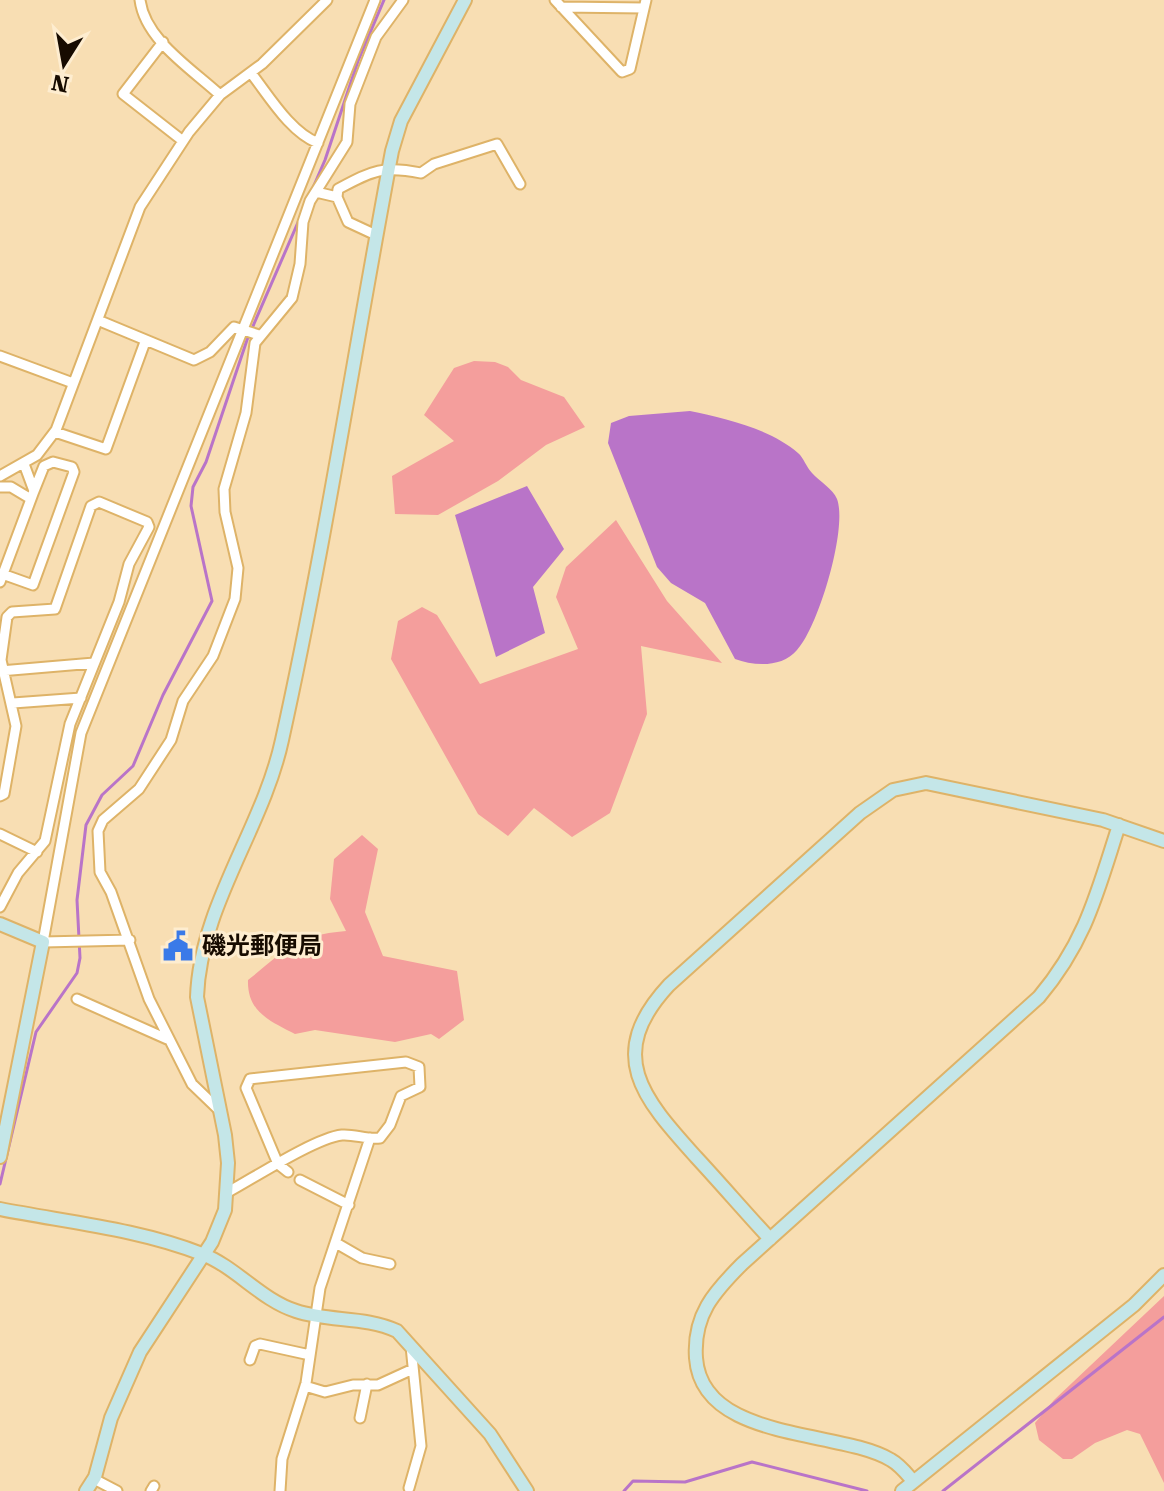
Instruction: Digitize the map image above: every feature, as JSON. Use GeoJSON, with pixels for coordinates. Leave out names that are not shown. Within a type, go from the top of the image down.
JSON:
{"type":"FeatureCollection","features":[{"type":"Feature","properties":{"kind":"street"},"geometry":{"type":"LineString","coordinates":[[140,0],[146,23],[220,95]]}},
{"type":"Feature","properties":{"kind":"street"},"geometry":{"type":"LineString","coordinates":[[0,476],[24,464],[43,449],[55,432],[100,321],[140,207],[183,141],[220,95],[251,73],[307,24],[327,0]]}},
{"type":"Feature","properties":{"kind":"street"},"geometry":{"type":"LineString","coordinates":[[0,1157],[81,733],[375,0]]}},
{"type":"Feature","properties":{"kind":"street"},"geometry":{"type":"LineString","coordinates":[[219,1110],[198,1092],[167,1039],[149,999],[130,940],[100,872],[98,831],[103,820],[139,789],[171,740],[183,701],[213,656],[235,599],[238,568],[225,512],[224,489],[246,413],[259,335],[288,307],[292,298],[300,264],[303,222],[316,192],[347,142],[350,104],[376,37],[403,0]]}},
{"type":"Feature","properties":{"kind":"street"},"geometry":{"type":"LineString","coordinates":[[86,1491],[94,1479],[111,1418],[140,1352],[219,1226],[228,1192],[228,1163],[197,997],[199,970],[208,935],[282,742],[388,168],[401,121],[465,0]]}},
{"type":"Feature","properties":{"kind":"street"},"geometry":{"type":"LineString","coordinates":[[558,3],[645,4],[630,69],[622,72],[558,3]]}},
{"type":"Feature","properties":{"kind":"street"},"geometry":{"type":"LineString","coordinates":[[163,42],[123,94],[183,141]]}},
{"type":"Feature","properties":{"kind":"street"},"geometry":{"type":"LineString","coordinates":[[251,73],[292,125],[303,136],[318,143]]}},
{"type":"Feature","properties":{"kind":"street"},"geometry":{"type":"LineString","coordinates":[[376,235],[348,222],[337,197],[338,189],[367,173],[388,168],[421,173],[434,164],[497,144],[520,184]]}},
{"type":"Feature","properties":{"kind":"street"},"geometry":{"type":"LineString","coordinates":[[316,192],[337,197]]}},
{"type":"Feature","properties":{"kind":"street"},"geometry":{"type":"LineString","coordinates":[[100,321],[194,360],[210,352],[234,327],[259,335]]}},
{"type":"Feature","properties":{"kind":"street"},"geometry":{"type":"LineString","coordinates":[[55,432],[106,449],[145,342]]}},
{"type":"Feature","properties":{"kind":"street"},"geometry":{"type":"LineString","coordinates":[[0,356],[73,383]]}},
{"type":"Feature","properties":{"kind":"street"},"geometry":{"type":"LineString","coordinates":[[53,462],[72,467],[74,472],[33,585],[3,579],[44,466],[53,462]]}},
{"type":"Feature","properties":{"kind":"street"},"geometry":{"type":"LineString","coordinates":[[24,464],[33,495]]}},
{"type":"Feature","properties":{"kind":"street"},"geometry":{"type":"LineString","coordinates":[[0,487],[11,487],[33,495]]}},
{"type":"Feature","properties":{"kind":"street"},"geometry":{"type":"LineString","coordinates":[[0,796],[4,794],[16,735],[13,703],[1,660],[7,617],[12,612],[55,609],[91,506],[99,502],[147,522],[149,527],[129,564],[119,602],[67,735],[45,841],[3,893],[0,907]]}},
{"type":"Feature","properties":{"kind":"street"},"geometry":{"type":"LineString","coordinates":[[2,671],[94,663]]}},
{"type":"Feature","properties":{"kind":"street"},"geometry":{"type":"LineString","coordinates":[[13,703],[81,698]]}},
{"type":"Feature","properties":{"kind":"street"},"geometry":{"type":"LineString","coordinates":[[770,1239],[662,1119],[642,1090],[634,1060],[636,1036],[652,1004],[860,813],[893,790],[926,783],[946,785],[1119,825],[1164,841]]}},
{"type":"Feature","properties":{"kind":"street"},"geometry":{"type":"LineString","coordinates":[[913,1481],[902,1468],[880,1455],[746,1420],[722,1405],[703,1381],[697,1366],[696,1329],[709,1298],[770,1239],[1039,997],[1081,939],[1119,825]]}},
{"type":"Feature","properties":{"kind":"street"},"geometry":{"type":"LineString","coordinates":[[0,834],[37,852]]}},
{"type":"Feature","properties":{"kind":"street"},"geometry":{"type":"LineString","coordinates":[[0,924],[43,942],[87,944],[130,940]]}},
{"type":"Feature","properties":{"kind":"street"},"geometry":{"type":"LineString","coordinates":[[77,999],[167,1039]]}},
{"type":"Feature","properties":{"kind":"street"},"geometry":{"type":"LineString","coordinates":[[228,1192],[278,1164],[342,1135],[370,1138],[384,1135],[401,1096],[420,1087],[415,1064],[253,1078],[247,1082],[246,1088],[278,1164],[288,1172]]}},
{"type":"Feature","properties":{"kind":"street"},"geometry":{"type":"LineString","coordinates":[[280,1491],[282,1459],[305,1386],[320,1288],[370,1138]]}},
{"type":"Feature","properties":{"kind":"street"},"geometry":{"type":"LineString","coordinates":[[300,1180],[349,1205]]}},
{"type":"Feature","properties":{"kind":"street"},"geometry":{"type":"LineString","coordinates":[[0,1209],[141,1237],[203,1254],[284,1306],[314,1317],[380,1323],[397,1331],[490,1434],[527,1491]]}},
{"type":"Feature","properties":{"kind":"street"},"geometry":{"type":"LineString","coordinates":[[336,1243],[362,1258],[390,1264]]}},
{"type":"Feature","properties":{"kind":"street"},"geometry":{"type":"LineString","coordinates":[[902,1491],[1134,1305],[1164,1275]]}},
{"type":"Feature","properties":{"kind":"street"},"geometry":{"type":"LineString","coordinates":[[250,1360],[255,1346],[260,1344],[310,1355]]}},
{"type":"Feature","properties":{"kind":"street"},"geometry":{"type":"LineString","coordinates":[[411,1345],[421,1446],[407,1490],[421,1491]]}},
{"type":"Feature","properties":{"kind":"street"},"geometry":{"type":"LineString","coordinates":[[305,1386],[325,1392],[382,1384],[413,1369]]}},
{"type":"Feature","properties":{"kind":"street"},"geometry":{"type":"LineString","coordinates":[[360,1418],[367,1384]]}},
{"type":"Feature","properties":{"kind":"street"},"geometry":{"type":"LineString","coordinates":[[94,1479],[117,1491]]}},
{"type":"Feature","properties":{"kind":"shaded area"},"geometry":{"type":"Polygon","coordinates":[[[474,361],[495,362],[508,367],[521,380],[564,397],[585,427],[546,445],[498,481],[438,515],[395,514],[392,476],[454,441],[424,415],[454,368],[474,361]]]}},
{"type":"Feature","properties":{"kind":"shaded area"},"geometry":{"type":"Polygon","coordinates":[[[690,411],[775,437],[800,455],[810,471],[837,499],[839,513],[835,554],[822,600],[797,650],[776,663],[759,664],[735,659],[705,603],[671,583],[657,567],[608,443],[611,423],[629,416],[690,411]]]}},
{"type":"Feature","properties":{"kind":"shaded area"},"geometry":{"type":"Polygon","coordinates":[[[527,486],[564,549],[533,587],[545,633],[496,657],[455,515],[527,486]]]}},
{"type":"Feature","properties":{"kind":"shaded area"},"geometry":{"type":"Polygon","coordinates":[[[616,520],[667,601],[722,663],[641,646],[647,714],[610,813],[572,837],[534,808],[508,836],[478,814],[391,659],[398,621],[422,607],[437,615],[480,684],[578,649],[556,597],[566,567],[616,520]]]}},
{"type":"Feature","properties":{"kind":"shaded area"},"geometry":{"type":"Polygon","coordinates":[[[362,835],[378,849],[365,912],[383,956],[457,971],[464,1020],[439,1039],[431,1034],[395,1042],[315,1030],[295,1034],[262,1014],[251,1000],[248,980],[292,945],[314,936],[346,931],[330,899],[334,859],[362,835]]]}},
{"type":"Feature","properties":{"kind":"shaded area"},"geometry":{"type":"Polygon","coordinates":[[[1164,1296],[1164,1483],[1140,1434],[1127,1430],[1095,1443],[1072,1459],[1063,1459],[1039,1440],[1035,1423],[1054,1400],[1164,1296]]]}},
{"type":"Feature","properties":{"kind":"waterway"},"geometry":{"type":"LineString","coordinates":[[0,1184],[36,1032],[77,973],[80,958],[77,900],[86,825],[102,795],[133,766],[163,695],[212,601],[191,506],[193,487],[206,462],[247,340],[325,160],[358,61],[384,0]]}},
{"type":"Feature","properties":{"kind":"waterway"},"geometry":{"type":"LineString","coordinates":[[943,1491],[1164,1317]]}},
{"type":"Feature","properties":{"kind":"waterway"},"geometry":{"type":"LineString","coordinates":[[624,1491],[633,1481],[685,1482],[752,1462],[867,1491]]}},
{"type":"Feature","properties":{"kind":"place","name":"磯光郵便局"},"geometry":{"type":"Point","coordinates":[178,946]}}]}
